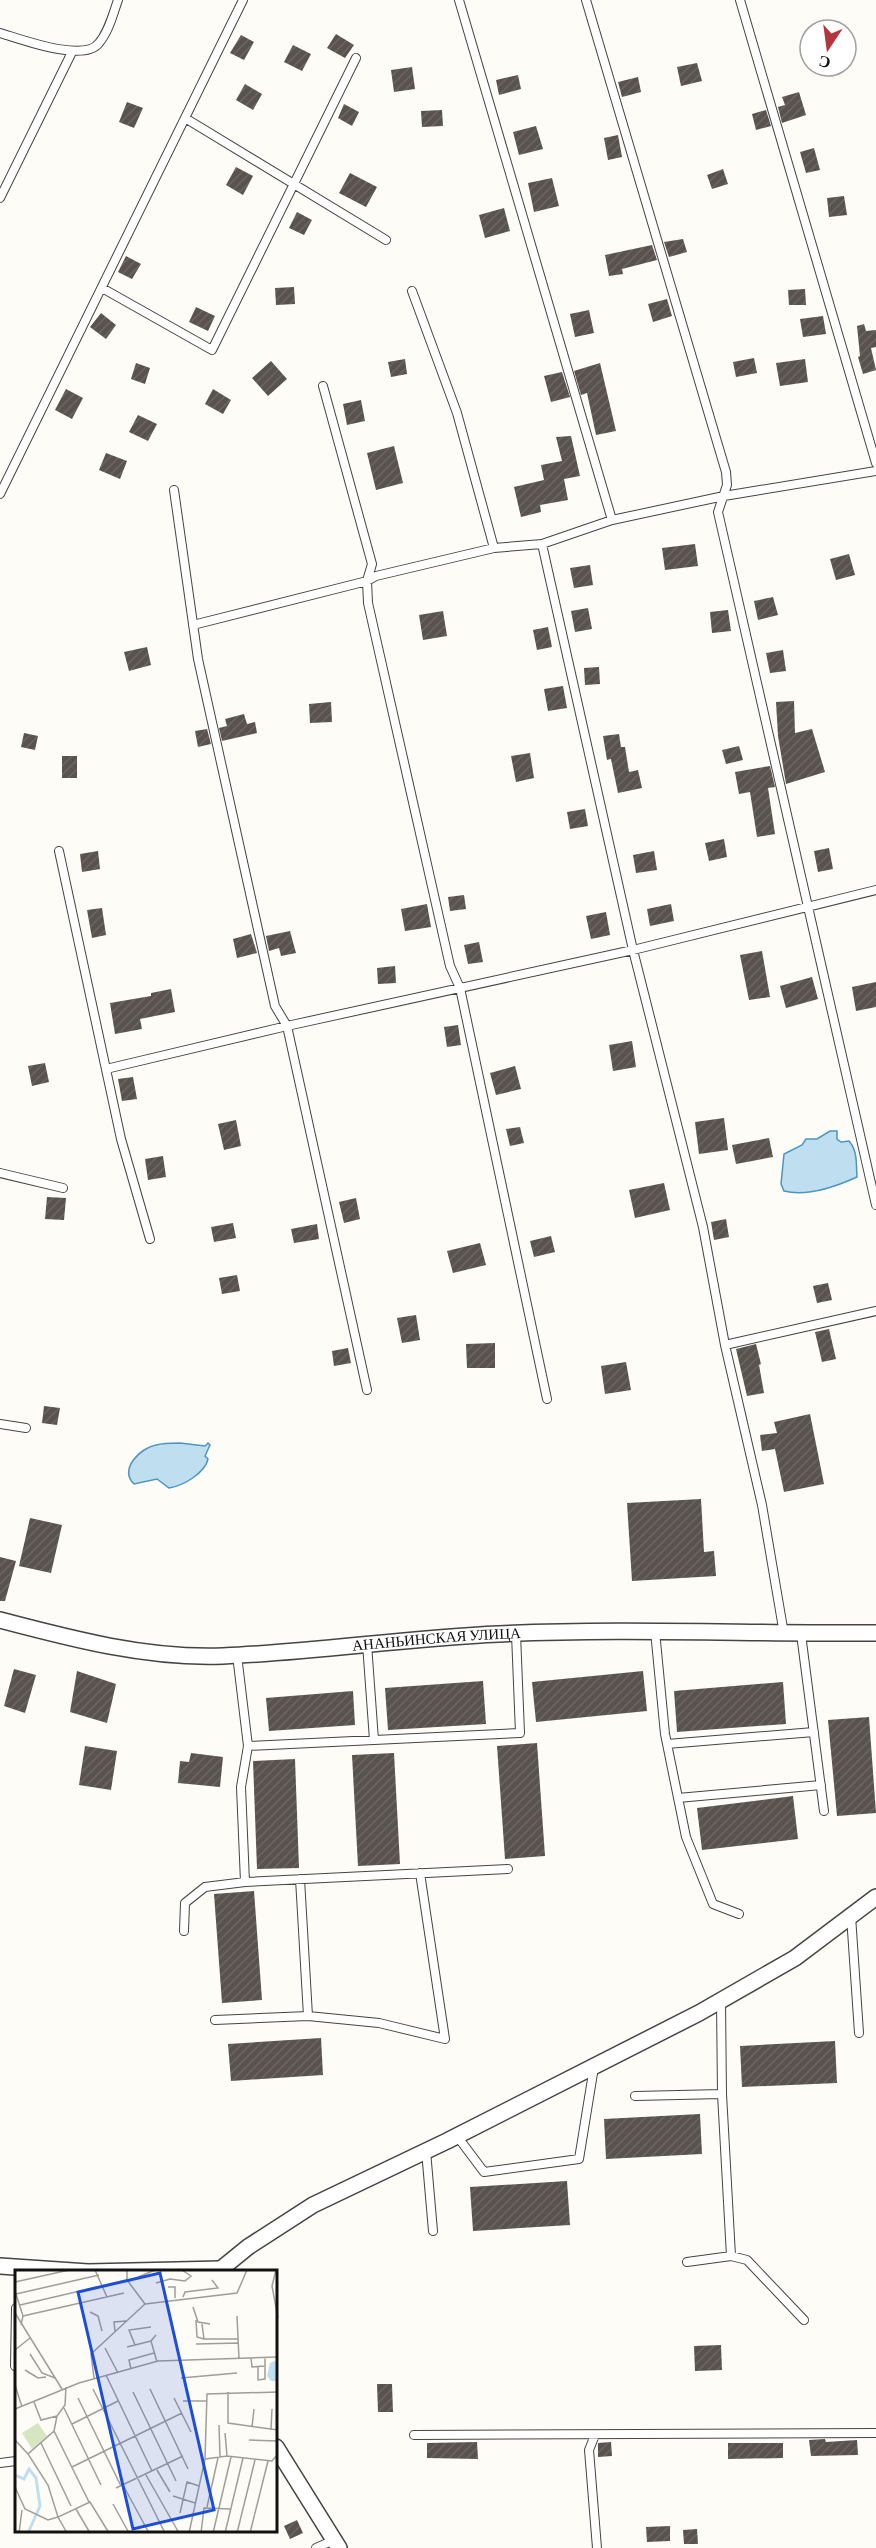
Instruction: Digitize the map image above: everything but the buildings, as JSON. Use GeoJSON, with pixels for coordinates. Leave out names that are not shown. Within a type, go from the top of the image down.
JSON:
{"type":"FeatureCollection","features":[{"type":"Feature","properties":{"kind":"street","name":"АНАНЬИНСКАЯ УЛИЦА"},"geometry":{"type":"LineString","coordinates":[[0,1620],[78,1639],[147,1652],[237,1655],[516,1634],[655,1631],[784,1634],[876,1633]]}},
{"type":"Feature","properties":{"kind":"street"},"geometry":{"type":"LineString","coordinates":[[221,2270],[248,2247],[313,2205],[458,2136],[721,2001],[795,1958],[876,1897]]}},
{"type":"Feature","properties":{"kind":"street"},"geometry":{"type":"LineString","coordinates":[[0,2266],[17,2270]]}},
{"type":"Feature","properties":{"kind":"street"},"geometry":{"type":"LineString","coordinates":[[278,2450],[337,2544]]}},
{"type":"Feature","properties":{"kind":"lane"},"geometry":{"type":"LineString","coordinates":[[0,33],[72,52],[86,51],[98,45],[108,29],[118,0]]}},
{"type":"Feature","properties":{"kind":"lane"},"geometry":{"type":"LineString","coordinates":[[0,494],[243,0]]}},
{"type":"Feature","properties":{"kind":"lane"},"geometry":{"type":"LineString","coordinates":[[459,0],[612,520]]}},
{"type":"Feature","properties":{"kind":"lane"},"geometry":{"type":"LineString","coordinates":[[586,0],[726,472],[728,485],[718,512],[876,1204]]}},
{"type":"Feature","properties":{"kind":"lane"},"geometry":{"type":"LineString","coordinates":[[740,0],[876,464]]}},
{"type":"Feature","properties":{"kind":"lane"},"geometry":{"type":"LineString","coordinates":[[0,198],[72,52]]}},
{"type":"Feature","properties":{"kind":"lane"},"geometry":{"type":"LineString","coordinates":[[102,288],[212,350],[356,58]]}},
{"type":"Feature","properties":{"kind":"lane"},"geometry":{"type":"LineString","coordinates":[[185,118],[386,240]]}},
{"type":"Feature","properties":{"kind":"lane"},"geometry":{"type":"LineString","coordinates":[[412,291],[457,413],[494,548]]}},
{"type":"Feature","properties":{"kind":"lane"},"geometry":{"type":"LineString","coordinates":[[323,386],[372,564],[367,581],[368,603],[447,955],[460,988],[547,1399]]}},
{"type":"Feature","properties":{"kind":"lane"},"geometry":{"type":"LineString","coordinates":[[193,625],[367,581],[376,576],[494,548],[542,544],[612,520],[724,496],[876,471]]}},
{"type":"Feature","properties":{"kind":"lane"},"geometry":{"type":"LineString","coordinates":[[174,490],[198,659],[275,1006],[287,1026],[367,1390]]}},
{"type":"Feature","properties":{"kind":"lane"},"geometry":{"type":"LineString","coordinates":[[542,544],[633,950],[703,1227],[725,1345],[762,1505],[784,1634]]}},
{"type":"Feature","properties":{"kind":"lane"},"geometry":{"type":"LineString","coordinates":[[59,851],[121,1139],[150,1239]]}},
{"type":"Feature","properties":{"kind":"lane"},"geometry":{"type":"LineString","coordinates":[[106,1069],[287,1026],[633,950],[876,890]]}},
{"type":"Feature","properties":{"kind":"lane"},"geometry":{"type":"LineString","coordinates":[[0,1173],[63,1188]]}},
{"type":"Feature","properties":{"kind":"lane"},"geometry":{"type":"LineString","coordinates":[[725,1345],[876,1311]]}},
{"type":"Feature","properties":{"kind":"lane"},"geometry":{"type":"LineString","coordinates":[[0,1424],[26,1428]]}},
{"type":"Feature","properties":{"kind":"lane"},"geometry":{"type":"LineString","coordinates":[[655,1631],[667,1744],[686,1836],[713,1904],[738,1914]]}},
{"type":"Feature","properties":{"kind":"lane"},"geometry":{"type":"LineString","coordinates":[[248,1746],[520,1733],[516,1634]]}},
{"type":"Feature","properties":{"kind":"lane"},"geometry":{"type":"LineString","coordinates":[[801,1634],[824,1811]]}},
{"type":"Feature","properties":{"kind":"lane"},"geometry":{"type":"LineString","coordinates":[[367,1644],[374,1740]]}},
{"type":"Feature","properties":{"kind":"lane"},"geometry":{"type":"LineString","coordinates":[[237,1655],[248,1746],[241,1787],[245,1882]]}},
{"type":"Feature","properties":{"kind":"lane"},"geometry":{"type":"LineString","coordinates":[[667,1744],[814,1732]]}},
{"type":"Feature","properties":{"kind":"lane"},"geometry":{"type":"LineString","coordinates":[[678,1798],[820,1785]]}},
{"type":"Feature","properties":{"kind":"lane"},"geometry":{"type":"LineString","coordinates":[[184,1931],[185,1903],[206,1887],[245,1882],[508,1869]]}},
{"type":"Feature","properties":{"kind":"lane"},"geometry":{"type":"LineString","coordinates":[[216,2020],[308,2016],[379,2023],[445,2039],[420,1873]]}},
{"type":"Feature","properties":{"kind":"lane"},"geometry":{"type":"LineString","coordinates":[[300,1879],[308,2016]]}},
{"type":"Feature","properties":{"kind":"lane"},"geometry":{"type":"LineString","coordinates":[[851,1916],[859,2034]]}},
{"type":"Feature","properties":{"kind":"lane"},"geometry":{"type":"LineString","coordinates":[[721,2001],[722,2094],[731,2256]]}},
{"type":"Feature","properties":{"kind":"lane"},"geometry":{"type":"LineString","coordinates":[[458,2136],[484,2172],[579,2159],[594,2067]]}},
{"type":"Feature","properties":{"kind":"lane"},"geometry":{"type":"LineString","coordinates":[[635,2096],[722,2094]]}},
{"type":"Feature","properties":{"kind":"lane"},"geometry":{"type":"LineString","coordinates":[[426,2151],[433,2230]]}},
{"type":"Feature","properties":{"kind":"lane"},"geometry":{"type":"LineString","coordinates":[[687,2262],[731,2256],[747,2260],[804,2320]]}},
{"type":"Feature","properties":{"kind":"lane"},"geometry":{"type":"LineString","coordinates":[[414,2435],[876,2433]]}},
{"type":"Feature","properties":{"kind":"lane"},"geometry":{"type":"LineString","coordinates":[[595,2435],[589,2450],[597,2548]]}},
{"type":"Feature","properties":{"kind":"lane"},"geometry":{"type":"LineString","coordinates":[[0,2463],[15,2461]]}},
{"type":"Feature","properties":{"kind":"lane"},"geometry":{"type":"LineString","coordinates":[[316,2548],[337,2544]]}},
{"type":"Feature","properties":{"kind":"water"},"geometry":{"type":"Polygon","coordinates":[[[830,1131],[837,1131],[837,1139],[841,1142],[849,1141],[852,1145],[856,1158],[857,1177],[811,1192],[784,1191],[781,1184],[784,1154],[802,1145],[806,1139],[817,1139],[830,1131]]]}},
{"type":"Feature","properties":{"kind":"water"},"geometry":{"type":"Polygon","coordinates":[[[180,1443],[205,1446],[208,1443],[210,1445],[205,1456],[208,1459],[206,1464],[198,1474],[187,1482],[169,1488],[157,1479],[134,1484],[129,1472],[133,1460],[138,1455],[156,1445],[180,1443]]]}}]}
